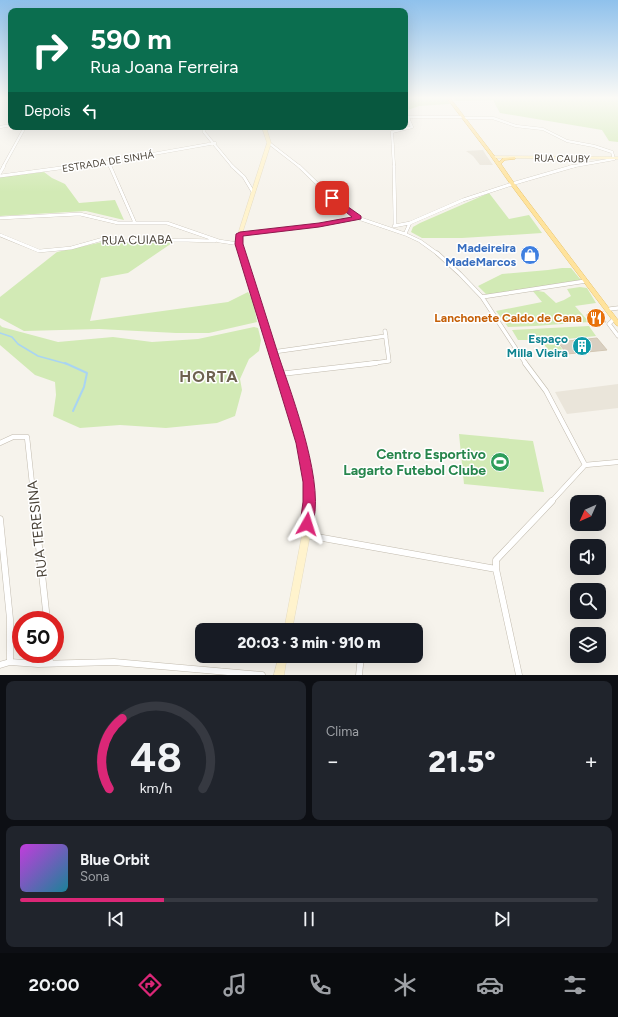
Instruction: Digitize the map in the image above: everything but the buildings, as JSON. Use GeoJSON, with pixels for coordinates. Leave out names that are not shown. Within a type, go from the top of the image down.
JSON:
{"type":"FeatureCollection","features":[{"type":"Feature","properties":{"kind":"main road"},"geometry":{"type":"LineString","coordinates":[[265,130],[269,143],[240,234],[239,244],[274,352],[301,443],[308,482],[309,502],[306,535],[289,623]]}},
{"type":"Feature","properties":{"kind":"main road"},"geometry":{"type":"LineString","coordinates":[[472,130],[496,158],[617,321]]}},
{"type":"Feature","properties":{"kind":"main road"},"geometry":{"type":"LineString","coordinates":[[496,158],[505,157]]}},
{"type":"Feature","properties":{"kind":"main road","name":"RUA CAUBY"},"geometry":{"type":"LineString","coordinates":[[505,157],[616,158]]}},
{"type":"Feature","properties":{"kind":"main road"},"geometry":{"type":"LineString","coordinates":[[496,158],[514,158]]}},
{"type":"Feature","properties":{"kind":"main road"},"geometry":{"type":"LineString","coordinates":[[514,183],[610,309],[617,321]]}},
{"type":"Feature","properties":{"kind":"main road"},"geometry":{"type":"LineString","coordinates":[[279,675],[282,663]]}},
{"type":"Feature","properties":{"kind":"street"},"geometry":{"type":"LineString","coordinates":[[0,175],[23,130]]}},
{"type":"Feature","properties":{"kind":"street"},"geometry":{"type":"LineString","coordinates":[[204,130],[235,170],[244,178],[253,192]]}},
{"type":"Feature","properties":{"kind":"street"},"geometry":{"type":"LineString","coordinates":[[395,226],[392,132],[398,130]]}},
{"type":"Feature","properties":{"kind":"street"},"geometry":{"type":"LineString","coordinates":[[544,130],[564,140],[594,146],[618,155]]}},
{"type":"Feature","properties":{"kind":"street","name":"ESTRADA DE SINHÁ"},"geometry":{"type":"LineString","coordinates":[[0,175],[108,162],[215,143]]}},
{"type":"Feature","properties":{"kind":"street"},"geometry":{"type":"LineString","coordinates":[[269,143],[298,165],[332,198],[358,218],[405,234],[431,248],[460,274],[482,297],[520,356],[553,402],[585,464]]}},
{"type":"Feature","properties":{"kind":"street"},"geometry":{"type":"LineString","coordinates":[[386,227],[410,223],[463,200],[514,183],[573,166],[616,158],[612,152]]}},
{"type":"Feature","properties":{"kind":"street"},"geometry":{"type":"LineString","coordinates":[[108,162],[135,223]]}},
{"type":"Feature","properties":{"kind":"street"},"geometry":{"type":"LineString","coordinates":[[0,218],[80,214],[118,223],[172,223],[219,241],[239,244]]}},
{"type":"Feature","properties":{"kind":"street"},"geometry":{"type":"LineString","coordinates":[[240,234],[319,225],[358,218]]}},
{"type":"Feature","properties":{"kind":"street"},"geometry":{"type":"LineString","coordinates":[[405,234],[410,223]]}},
{"type":"Feature","properties":{"kind":"street","name":"RUA CUIABA"},"geometry":{"type":"LineString","coordinates":[[0,235],[38,250],[56,250],[103,240],[139,242],[179,240],[219,241]]}},
{"type":"Feature","properties":{"kind":"street"},"geometry":{"type":"LineString","coordinates":[[482,297],[586,281]]}},
{"type":"Feature","properties":{"kind":"street"},"geometry":{"type":"LineString","coordinates":[[610,309],[618,308]]}},
{"type":"Feature","properties":{"kind":"street"},"geometry":{"type":"LineString","coordinates":[[617,321],[609,324],[618,336]]}},
{"type":"Feature","properties":{"kind":"street"},"geometry":{"type":"LineString","coordinates":[[280,374],[389,361],[385,331]]}},
{"type":"Feature","properties":{"kind":"street"},"geometry":{"type":"LineString","coordinates":[[274,352],[386,336]]}},
{"type":"Feature","properties":{"kind":"street","name":"RUA TERESINA"},"geometry":{"type":"LineString","coordinates":[[0,444],[4,440],[11,437],[27,437],[46,611]]}},
{"type":"Feature","properties":{"kind":"street"},"geometry":{"type":"LineString","coordinates":[[519,675],[496,569],[496,560],[585,464],[618,462]]}},
{"type":"Feature","properties":{"kind":"street"},"geometry":{"type":"LineString","coordinates":[[0,519],[10,619],[10,662],[0,666]]}},
{"type":"Feature","properties":{"kind":"street"},"geometry":{"type":"LineString","coordinates":[[306,535],[496,569]]}},
{"type":"Feature","properties":{"kind":"street"},"geometry":{"type":"LineString","coordinates":[[24,663],[50,663]]}},
{"type":"Feature","properties":{"kind":"street"},"geometry":{"type":"LineString","coordinates":[[64,663],[144,664],[262,675]]}},
{"type":"Feature","properties":{"kind":"street"},"geometry":{"type":"LineString","coordinates":[[359,675],[360,663]]}},
{"type":"Feature","properties":{"kind":"shaded area"},"geometry":{"type":"Polygon","coordinates":[[[483,150],[493,165],[480,165],[473,156],[466,151],[483,150]]]}},
{"type":"Feature","properties":{"kind":"shaded area"},"geometry":{"type":"Polygon","coordinates":[[[618,384],[618,408],[567,414],[555,392],[618,384]]]}},
{"type":"Feature","properties":{"kind":"green space"},"geometry":{"type":"Polygon","coordinates":[[[599,130],[618,130],[618,142],[609,141],[602,130],[599,130]]]}},
{"type":"Feature","properties":{"kind":"green space"},"geometry":{"type":"Polygon","coordinates":[[[44,172],[52,178],[65,184],[79,203],[115,200],[124,220],[86,211],[0,216],[0,177],[44,172]]]}},
{"type":"Feature","properties":{"kind":"green space"},"geometry":{"type":"Polygon","coordinates":[[[489,193],[509,219],[529,215],[542,233],[462,238],[422,238],[411,232],[413,227],[420,223],[489,193]]]}},
{"type":"Feature","properties":{"kind":"green space"},"geometry":{"type":"Polygon","coordinates":[[[107,241],[135,244],[171,241],[172,243],[128,273],[101,278],[90,321],[228,302],[248,292],[253,300],[257,322],[209,333],[99,329],[24,331],[0,318],[0,297],[57,252],[107,241]]]}},
{"type":"Feature","properties":{"kind":"green space"},"geometry":{"type":"Polygon","coordinates":[[[571,268],[581,280],[488,296],[478,286],[502,274],[571,268]]]}},
{"type":"Feature","properties":{"kind":"green space"},"geometry":{"type":"Polygon","coordinates":[[[580,287],[587,288],[596,303],[575,306],[589,322],[508,327],[496,311],[542,302],[532,290],[544,292],[556,303],[571,296],[567,289],[580,287]]]}},
{"type":"Feature","properties":{"kind":"green space"},"geometry":{"type":"Polygon","coordinates":[[[0,325],[2,327],[58,342],[113,337],[152,342],[198,339],[254,327],[258,328],[261,340],[259,351],[249,359],[240,379],[242,390],[235,416],[217,423],[166,428],[120,425],[80,428],[53,416],[56,395],[55,382],[35,375],[0,345],[0,325]]]}},
{"type":"Feature","properties":{"kind":"green space"},"geometry":{"type":"Polygon","coordinates":[[[589,326],[596,336],[556,340],[566,355],[554,356],[540,340],[518,340],[512,330],[589,326]]]}},
{"type":"Feature","properties":{"kind":"green space","name":"Centro Esportivo Lagarto Futebol Clube"},"geometry":{"type":"Polygon","coordinates":[[[459,434],[533,441],[544,492],[464,484],[459,434]]]}},
{"type":"Feature","properties":{"kind":"waterway"},"geometry":{"type":"LineString","coordinates":[[0,333],[12,337],[18,344],[38,356],[67,364]]}},
{"type":"Feature","properties":{"kind":"waterway"},"geometry":{"type":"LineString","coordinates":[[65,363],[87,373],[84,387],[73,411]]}},
{"type":"Feature","properties":{"kind":"place","name":"Madeireira MadeMarcos"},"geometry":{"type":"Point","coordinates":[530,255]}},
{"type":"Feature","properties":{"kind":"place","name":"Lanchonete Caldo de Cana"},"geometry":{"type":"Point","coordinates":[596,318]}},
{"type":"Feature","properties":{"kind":"place","name":"Espaço Milla Vieira"},"geometry":{"type":"Point","coordinates":[582,346]}},
{"type":"Feature","properties":{"kind":"place","name":"Centro Esportivo Lagarto Futebol Clube"},"geometry":{"type":"Point","coordinates":[500,462]}},
{"type":"Feature","properties":{"kind":"district","name":"HORTA"},"geometry":{"type":"Point","coordinates":[209,376]}},
{"type":"Feature","properties":{"kind":"route"},"geometry":{"type":"LineString","coordinates":[[307,524],[309,502],[308,482],[301,443],[239,244],[240,234],[319,225],[358,218],[332,198]]}}]}
